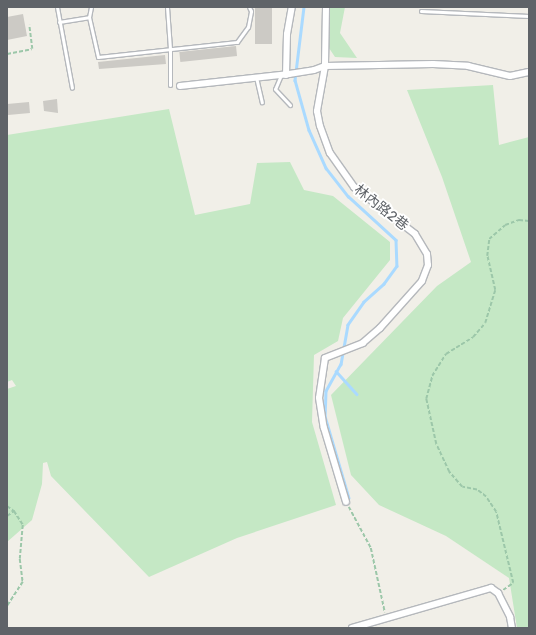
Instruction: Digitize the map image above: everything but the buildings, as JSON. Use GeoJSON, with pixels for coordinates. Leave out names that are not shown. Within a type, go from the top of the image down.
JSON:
{"type":"FeatureCollection","features":[{"type":"Feature","properties":{"kind":"street"},"geometry":{"type":"LineString","coordinates":[[285,75],[287,34],[292,7]]}},
{"type":"Feature","properties":{"kind":"street","name":"林內路2巷"},"geometry":{"type":"LineString","coordinates":[[326,7],[324,66],[317,111],[330,153],[354,187],[395,217],[418,239],[426,254],[428,265],[422,281],[380,328],[363,343],[347,348],[325,358],[319,398],[324,428],[346,502]]}},
{"type":"Feature","properties":{"kind":"street"},"geometry":{"type":"LineString","coordinates":[[180,86],[285,75],[314,70],[324,66],[468,66],[510,76],[529,72]]}},
{"type":"Feature","properties":{"kind":"street"},"geometry":{"type":"LineString","coordinates":[[352,628],[386,616],[491,588],[498,593],[510,617],[512,628]]}},
{"type":"Feature","properties":{"kind":"lane"},"geometry":{"type":"LineString","coordinates":[[57,7],[72,88]]}},
{"type":"Feature","properties":{"kind":"lane"},"geometry":{"type":"LineString","coordinates":[[91,7],[89,17],[98,57],[237,42],[248,27],[251,11],[249,7]]}},
{"type":"Feature","properties":{"kind":"lane"},"geometry":{"type":"LineString","coordinates":[[166,7],[170,49],[170,85]]}},
{"type":"Feature","properties":{"kind":"lane"},"geometry":{"type":"LineString","coordinates":[[421,11],[529,16]]}},
{"type":"Feature","properties":{"kind":"lane"},"geometry":{"type":"LineString","coordinates":[[59,22],[89,17]]}},
{"type":"Feature","properties":{"kind":"lane"},"geometry":{"type":"LineString","coordinates":[[285,75],[275,89],[290,105]]}},
{"type":"Feature","properties":{"kind":"lane"},"geometry":{"type":"LineString","coordinates":[[256,77],[262,102]]}},
{"type":"Feature","properties":{"kind":"path"},"geometry":{"type":"LineString","coordinates":[[7,54],[32,49],[29,25]]}},
{"type":"Feature","properties":{"kind":"path"},"geometry":{"type":"LineString","coordinates":[[498,593],[513,583],[496,512],[486,497],[477,490],[462,486],[449,472],[436,444],[426,399],[432,376],[446,354],[473,337],[485,323],[495,290],[487,256],[489,240],[505,225],[519,220],[529,221]]}},
{"type":"Feature","properties":{"kind":"path"},"geometry":{"type":"LineString","coordinates":[[346,502],[371,548],[386,616]]}},
{"type":"Feature","properties":{"kind":"path"},"geometry":{"type":"LineString","coordinates":[[7,506],[14,511],[23,525],[20,559],[23,582],[7,606]]}},
{"type":"Feature","properties":{"kind":"path"},"geometry":{"type":"LineString","coordinates":[[7,516],[14,511]]}},
{"type":"Feature","properties":{"kind":"green space"},"geometry":{"type":"Polygon","coordinates":[[[329,7],[345,7],[340,33],[357,58],[335,57],[329,48],[329,7]]]}},
{"type":"Feature","properties":{"kind":"green space"},"geometry":{"type":"Polygon","coordinates":[[[493,85],[499,145],[529,137],[529,628],[517,628],[509,578],[446,536],[379,505],[351,475],[331,395],[437,286],[471,262],[442,177],[407,90],[493,85]]]}},
{"type":"Feature","properties":{"kind":"green space"},"geometry":{"type":"Polygon","coordinates":[[[169,109],[195,215],[250,204],[257,163],[290,162],[304,190],[333,196],[390,242],[390,260],[343,318],[338,341],[314,355],[312,422],[336,505],[237,538],[149,577],[51,476],[47,462],[43,463],[42,484],[32,520],[7,542],[7,389],[16,386],[12,380],[7,382],[7,135],[169,109]]]}},
{"type":"Feature","properties":{"kind":"waterway"},"geometry":{"type":"LineString","coordinates":[[304,7],[295,80],[309,130],[326,168],[348,196],[396,240],[397,266],[384,284],[364,302],[348,325],[341,364],[326,391],[325,416],[349,498]]}},
{"type":"Feature","properties":{"kind":"waterway"},"geometry":{"type":"LineString","coordinates":[[336,371],[357,394]]}}]}
